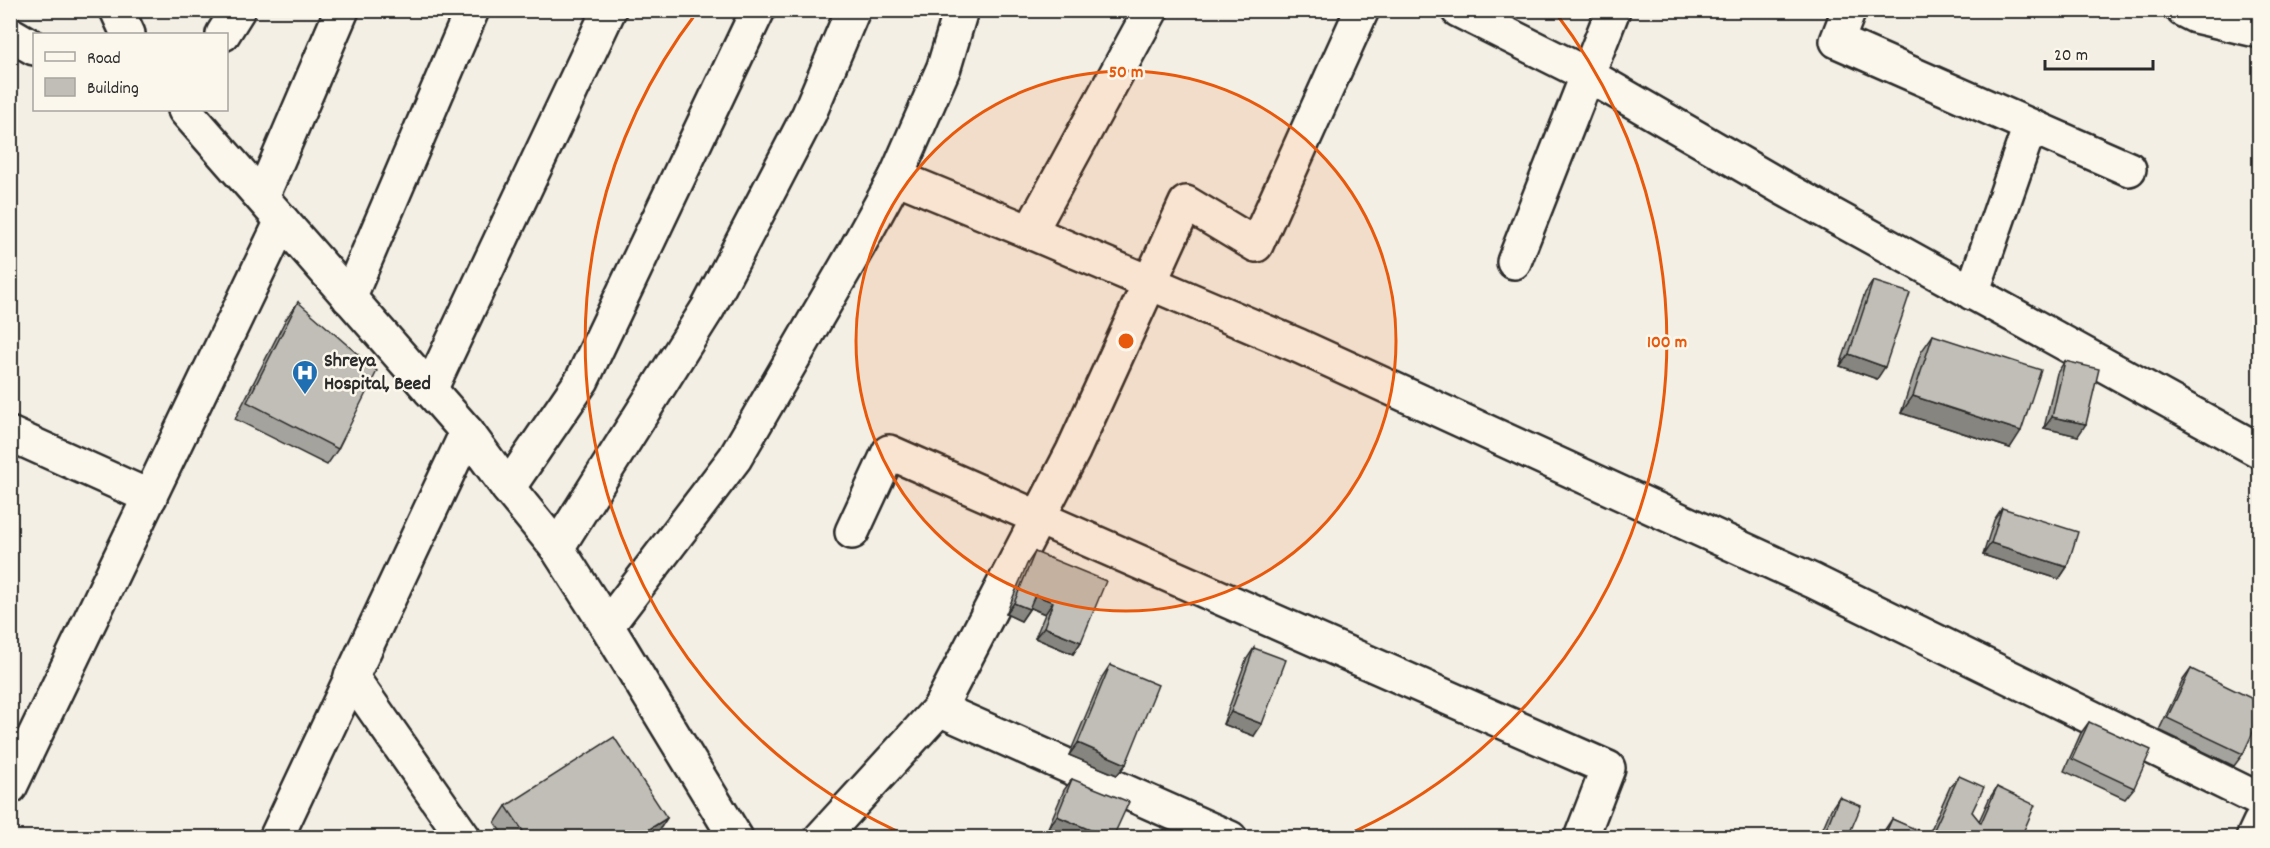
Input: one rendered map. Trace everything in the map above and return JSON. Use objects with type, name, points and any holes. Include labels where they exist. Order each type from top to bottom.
[{"type":"street","points":[[117,10],[128,33]]},
{"type":"street","points":[[224,33],[238,10]]},
{"type":"street","points":[[10,787],[23,727],[150,497],[272,209],[342,10]]},
{"type":"street","points":[[349,298],[472,10]]},
{"type":"street","points":[[430,390],[609,10]]},
{"type":"street","points":[[508,488],[582,380],[758,10]]},
{"type":"street","points":[[557,549],[708,308],[808,114],[854,10]]},
{"type":"street","points":[[607,626],[735,458],[896,177],[944,67],[961,10]]},
{"type":"street","points":[[1030,232],[1151,10]]},
{"type":"street","points":[[821,837],[939,709],[1072,451],[1186,203],[1256,246],[1362,10]]},
{"type":"street","points":[[1458,10],[1588,75],[1783,188],[2259,451]]},
{"type":"street","points":[[1514,262],[1613,10]]},
{"type":"street","points":[[1849,10],[1837,41],[2129,169]]},
{"type":"street","points":[[2182,10],[2246,22]]},
{"type":"street","points":[[10,34],[33,47]]},
{"type":"street","points":[[10,64],[33,57]]},
{"type":"street","points":[[186,111],[467,432],[557,549],[607,626],[736,837]]},
{"type":"street","points":[[1972,292],[2030,126]]},
{"type":"street","points":[[896,177],[1299,346],[1814,581],[2259,800]]},
{"type":"street","points":[[276,837],[467,432]]},
{"type":"street","points":[[10,434],[150,497]]},
{"type":"street","points":[[852,532],[889,452],[1608,768],[1581,837]]},
{"type":"street","points":[[351,676],[464,837]]},
{"type":"street","points":[[939,709],[1230,837]]},
{"type":"street","points":[[2253,837],[2259,823]]},
{"type":"building","points":[[1873,281],[1910,293],[1885,367],[1849,354]]},
{"type":"building","points":[[298,302],[377,371],[338,449],[247,402]]},
{"type":"building","points":[[1933,335],[2041,370],[2021,431],[1913,396]]},
{"type":"building","points":[[2065,361],[2099,369],[2086,424],[2052,417]]},
{"type":"building","points":[[2002,508],[2078,532],[2067,567],[1991,543]]},
{"type":"building","points":[[1035,552],[1106,581],[1081,642],[1044,627],[1053,602],[1035,595],[1029,609],[1014,603]]},
{"type":"building","points":[[1254,648],[1286,660],[1262,724],[1231,712]]},
{"type":"building","points":[[1110,665],[1158,685],[1126,764],[1078,743]]},
{"type":"building","points":[[2191,669],[2259,702],[2259,719],[2243,754],[2167,718]]},
{"type":"building","points":[[2089,722],[2151,750],[2134,788],[2072,759]]},
{"type":"building","points":[[614,737],[667,818],[637,837],[527,837],[506,806]]},
{"type":"building","points":[[1959,776],[1984,787],[1972,812],[1981,823],[1997,787],[2035,805],[2021,837],[1931,836]]},
{"type":"building","points":[[1072,779],[1129,802],[1113,837],[1107,837],[1057,816]]},
{"type":"building","points":[[1839,797],[1861,806],[1848,837],[1823,837]]},
{"type":"building","points":[[1892,819],[1929,835],[1928,837],[1884,837]]},
{"type":"place","name":"Shreya Hospital, Beed","points":[[305,396]]}]
